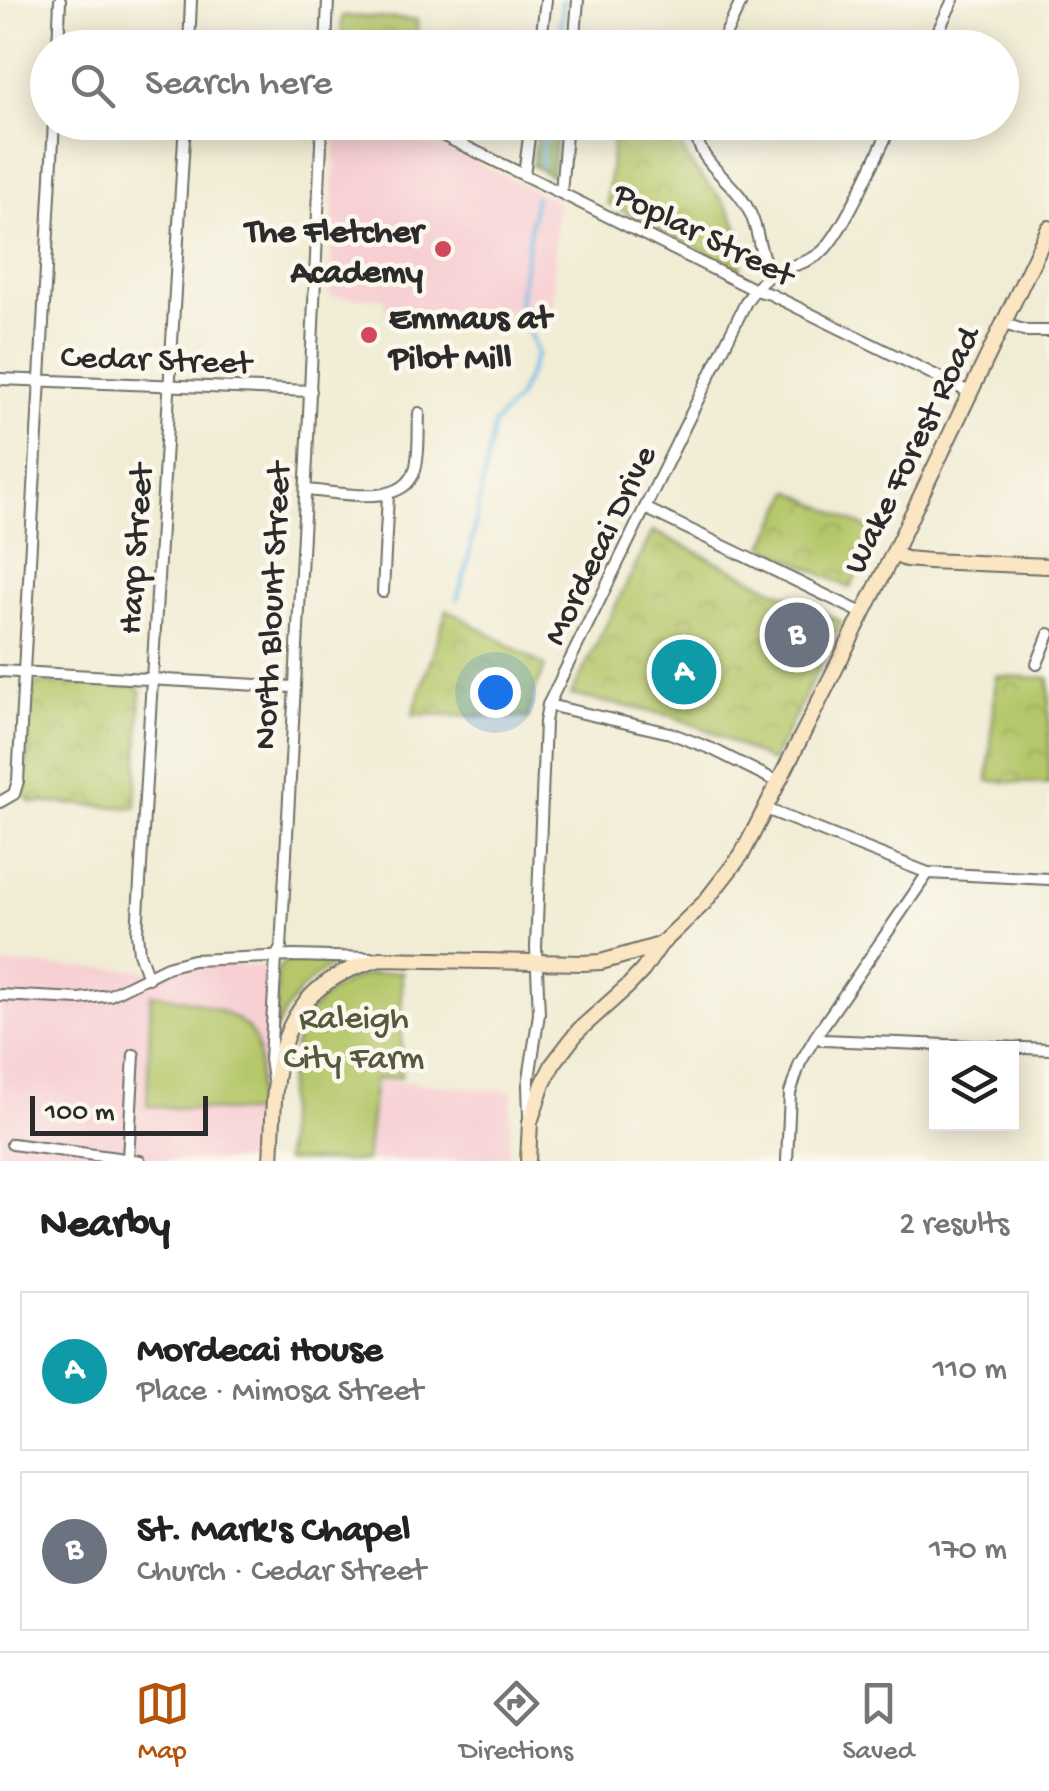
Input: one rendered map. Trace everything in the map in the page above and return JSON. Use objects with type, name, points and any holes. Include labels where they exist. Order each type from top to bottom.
[{"type":"main road","name":"Wake Forest Road","points":[[528,1161],[530,1122],[543,1084],[566,1045],[643,970],[660,945],[693,916],[742,854],[893,554],[1049,228]]},
{"type":"main road","points":[[893,554],[929,561],[1049,566]]},
{"type":"main road","name":"Wake Forest Road","points":[[386,958],[601,962],[660,945]]},
{"type":"main road","name":"North Blount Street","points":[[271,1161],[275,1090],[288,1027],[313,993],[329,981],[386,958]]},
{"type":"street","points":[[59,30],[60,0]]},
{"type":"street","points":[[189,30],[191,0]]},
{"type":"street","points":[[327,30],[328,0]]},
{"type":"street","points":[[542,30],[546,0]]},
{"type":"street","points":[[576,30],[578,0]]},
{"type":"street","points":[[728,30],[742,0]]},
{"type":"street","points":[[939,30],[953,0]]},
{"type":"street","points":[[0,802],[8,800],[17,788],[53,140]]},
{"type":"street","name":"Harp Street","points":[[148,978],[139,954],[137,932],[184,140]]},
{"type":"street","name":"North Blount Street","points":[[275,1090],[270,1059],[276,957],[281,948],[321,140]]},
{"type":"street","name":"Poplar Street","points":[[452,140],[971,393]]},
{"type":"street","points":[[524,174],[529,140]]},
{"type":"street","points":[[561,193],[565,140]]},
{"type":"street","points":[[696,140],[702,155],[744,202],[752,216],[765,264],[773,273]]},
{"type":"street","name":"Mordecai Drive","points":[[530,1122],[528,1085],[539,1014],[538,884],[548,705],[747,300],[773,273],[818,256],[827,248],[884,140]]},
{"type":"street","points":[[1004,324],[1049,331]]},
{"type":"street","name":"Cedar Street","points":[[0,379],[311,391]]},
{"type":"street","points":[[306,490],[388,495],[408,486],[416,468],[419,413]]},
{"type":"street","points":[[384,592],[388,495]]},
{"type":"street","points":[[645,508],[862,614]]},
{"type":"street","points":[[1037,664],[1049,634]]},
{"type":"street","points":[[0,672],[294,686]]},
{"type":"street","points":[[548,705],[670,733],[778,782]]},
{"type":"street","points":[[766,809],[928,874],[1049,879]]},
{"type":"street","points":[[788,1161],[790,1092],[800,1063],[928,874]]},
{"type":"street","points":[[0,995],[79,999],[110,995],[184,961],[386,958]]},
{"type":"street","points":[[816,1036],[823,1040],[1049,1049]]},
{"type":"street","points":[[12,1144],[134,1160],[134,1055]]},
{"type":"shaded area","name":"The Fletcher Academy","points":[[336,140],[428,140],[557,201],[553,316],[385,311],[384,298],[329,297]]},
{"type":"shaded area","points":[[0,964],[171,971],[193,965],[264,969],[270,981],[258,1161],[0,1161]]},
{"type":"shaded area","points":[[377,1080],[512,1091],[508,1161],[367,1161]]},
{"type":"green space","points":[[342,16],[417,20],[417,30],[342,30]]},
{"type":"green space","points":[[536,140],[556,140],[552,176],[532,166]]},
{"type":"green space","points":[[613,140],[680,140],[690,163],[726,205],[735,222],[740,270],[607,203]]},
{"type":"green space","points":[[791,491],[877,533],[850,588],[764,546]]},
{"type":"green space","points":[[653,531],[842,622],[772,762],[672,716],[571,695]]},
{"type":"green space","points":[[447,609],[545,666],[528,718],[413,714]]},
{"type":"green space","points":[[996,676],[1049,678],[1049,784],[988,781]]},
{"type":"green space","points":[[37,683],[133,686],[141,690],[136,808],[32,802],[25,796],[31,695]]},
{"type":"green space","points":[[288,959],[338,962],[300,991],[275,1031],[278,968]]},
{"type":"green space","name":"Raleigh City Farm","points":[[402,971],[401,1077],[375,1079],[366,1161],[285,1161],[288,1078],[302,1027],[316,1006],[336,989],[368,975]]},
{"type":"green space","points":[[151,994],[210,1007],[239,1021],[249,1031],[259,1058],[255,1113],[147,1106]]},
{"type":"waterway","points":[[560,30],[563,0]]},
{"type":"waterway","points":[[541,166],[543,140]]},
{"type":"waterway","points":[[457,599],[467,567],[494,424],[518,398],[537,354],[519,302],[535,197]]},
{"type":"place","name":"The Fletcher Academy","points":[[443,249]]},
{"type":"place","name":"Emmaus at Pilot Mill","points":[[369,335]]},
{"type":"place","name":"St. Mark's Chapel","points":[[797,635]]},
{"type":"place","name":"Mordecai House","points":[[684,672]]}]
